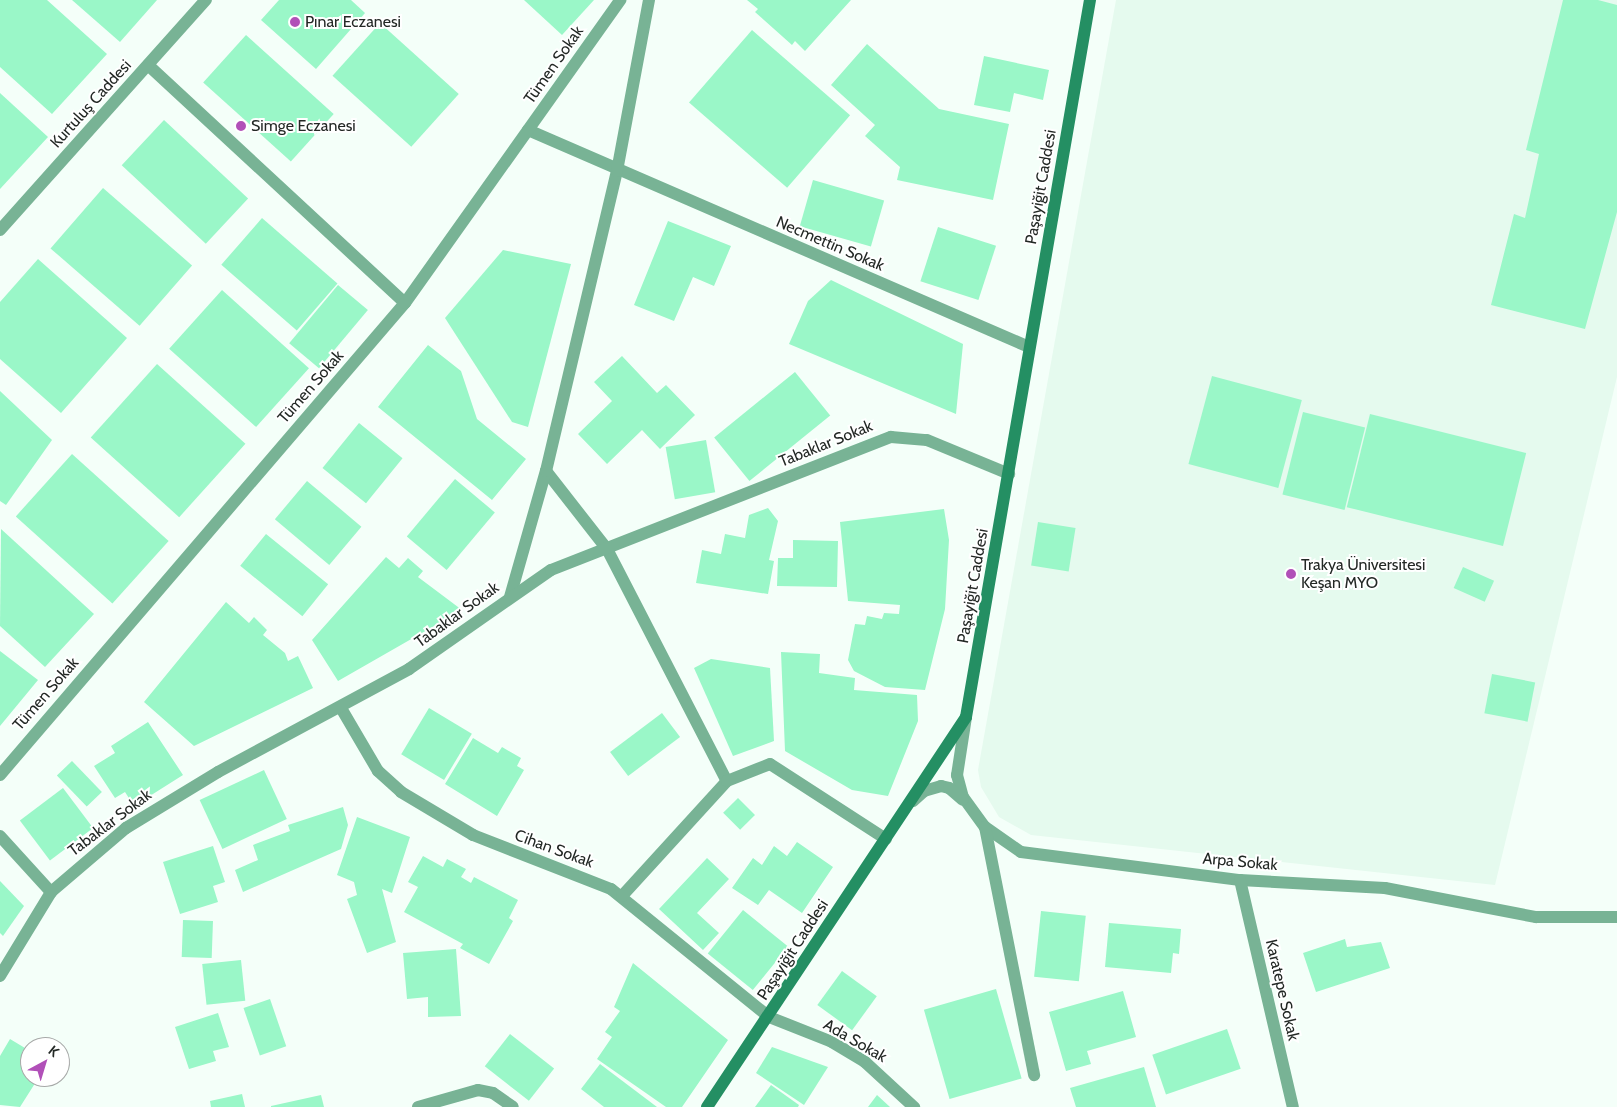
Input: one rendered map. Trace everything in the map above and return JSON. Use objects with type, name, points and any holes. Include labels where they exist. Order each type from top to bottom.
[{"type":"main road","name":"Paşayiğit Caddesi","points":[[707,1107],[769,1017],[966,717],[1090,0]]},
{"type":"street","name":"Kurtuluş Caddesi","points":[[0,230],[206,0]]},
{"type":"street","name":"Tümen Sokak","points":[[0,775],[405,303],[620,0]]},
{"type":"street","points":[[510,597],[546,471],[617,171],[649,0]]},
{"type":"street","points":[[148,65],[405,303]]},
{"type":"street","name":"Necmettin Sokak","points":[[528,130],[617,171],[1030,347]]},
{"type":"street","name":"Tabaklar Sokak","points":[[0,976],[51,892],[94,852],[163,803],[341,708],[449,642],[510,597],[551,570],[892,437],[927,440],[1009,474]]},
{"type":"street","points":[[546,471],[607,549],[727,781]]},
{"type":"street","name":"Cihan Sokak","points":[[341,708],[378,771],[423,807],[473,835],[589,878],[622,896],[769,1017]]},
{"type":"street","name":"Arpa Sokak","points":[[966,717],[957,775],[968,806],[984,827],[1008,846],[1034,856],[1240,880],[1385,888],[1536,917],[1617,917]]},
{"type":"street","points":[[622,896],[727,781],[770,764],[886,839]]},
{"type":"street","points":[[906,809],[924,791],[941,786],[957,793],[968,806]]},
{"type":"street","points":[[984,827],[1034,1075]]},
{"type":"street","points":[[0,836],[51,892]]},
{"type":"street","name":"Karatepe Sokak","points":[[1240,880],[1294,1107]]},
{"type":"street","name":"Ada Sokak","points":[[769,1017],[832,1042],[865,1062],[914,1107]]},
{"type":"street","points":[[418,1107],[478,1090],[493,1093],[513,1107]]},
{"type":"shaded area","name":"Trakya Üniversitesi Keşan MYO","points":[[1116,0],[1617,0],[1617,377],[1495,885],[1031,835],[999,817],[981,787],[978,770]]},
{"type":"building","points":[[0,0],[47,0],[107,54],[52,114],[0,67]]},
{"type":"building","points":[[72,0],[157,0],[120,42]]},
{"type":"building","points":[[279,0],[351,0],[365,13],[316,69],[261,20]]},
{"type":"building","points":[[524,0],[594,0],[562,35]]},
{"type":"building","points":[[747,0],[851,0],[805,51],[795,41],[792,45],[755,12],[758,9]]},
{"type":"building","points":[[1563,0],[1598,0],[1617,5],[1617,212],[1585,329],[1491,305],[1514,214],[1525,218],[1539,154],[1526,150]]},
{"type":"building","points":[[380,23],[459,94],[411,147],[332,76]]},
{"type":"building","points":[[752,30],[850,115],[787,188],[689,102]]},
{"type":"building","points":[[246,35],[334,114],[291,162],[203,83]]},
{"type":"building","points":[[867,44],[939,109],[1009,124],[993,200],[897,180],[900,167],[865,136],[875,125],[831,85]]},
{"type":"building","points":[[984,56],[1049,70],[1043,100],[1014,93],[1010,112],[974,105]]},
{"type":"building","points":[[0,93],[48,137],[0,189]]},
{"type":"building","points":[[164,120],[248,198],[206,244],[122,165]]},
{"type":"building","points":[[813,180],[884,200],[871,247],[800,226]]},
{"type":"building","points":[[103,188],[192,265],[140,326],[51,248]]},
{"type":"building","points":[[262,218],[337,284],[297,330],[221,265]]},
{"type":"building","points":[[668,221],[731,246],[714,286],[693,277],[674,321],[634,305]]},
{"type":"building","points":[[938,227],[996,246],[978,300],[920,281]]},
{"type":"building","points":[[503,250],[571,264],[528,427],[512,422],[445,318]]},
{"type":"building","points":[[38,259],[127,338],[61,413],[0,359],[0,302]]},
{"type":"building","points":[[831,280],[963,344],[956,414],[789,344],[808,301]]},
{"type":"building","points":[[338,285],[368,310],[319,368],[289,343]]},
{"type":"building","points":[[222,290],[309,368],[256,427],[169,349]]},
{"type":"building","points":[[428,345],[461,371],[477,419],[526,459],[492,500],[378,407]]},
{"type":"building","points":[[622,356],[657,393],[666,385],[695,415],[660,449],[642,430],[607,464],[578,434],[612,401],[594,382]]},
{"type":"building","points":[[157,364],[245,444],[179,517],[91,438]]},
{"type":"building","points":[[795,372],[830,416],[749,481],[714,437]]},
{"type":"building","points":[[1212,376],[1302,400],[1278,488],[1188,464]]},
{"type":"building","points":[[0,391],[52,440],[6,505],[0,501]]},
{"type":"building","points":[[1303,412],[1365,427],[1345,510],[1282,494]]},
{"type":"building","points":[[1370,414],[1526,453],[1503,546],[1347,507]]},
{"type":"building","points":[[359,423],[403,458],[366,503],[322,468]]},
{"type":"building","points":[[706,440],[715,492],[675,499],[666,447]]},
{"type":"building","points":[[72,454],[169,541],[112,603],[16,516]]},
{"type":"building","points":[[455,479],[495,512],[447,570],[407,536]]},
{"type":"building","points":[[307,481],[361,527],[329,565],[275,519]]},
{"type":"building","points":[[768,508],[778,521],[769,560],[774,561],[768,594],[696,583],[702,550],[721,554],[725,534],[745,538],[749,515]]},
{"type":"building","points":[[944,509],[949,540],[945,609],[925,690],[885,687],[854,671],[848,660],[855,624],[865,625],[867,616],[882,619],[884,613],[899,614],[900,605],[848,601],[840,522]]},
{"type":"building","points":[[1038,522],[1076,528],[1069,571],[1031,565]]},
{"type":"building","points":[[1,529],[94,614],[45,667],[0,626]]},
{"type":"building","points":[[266,534],[328,584],[302,616],[240,566]]},
{"type":"building","points":[[793,540],[838,541],[837,587],[777,586],[778,558],[793,558]]},
{"type":"building","points":[[386,557],[399,568],[408,558],[423,571],[418,577],[462,610],[338,681],[312,640]]},
{"type":"building","points":[[1463,567],[1494,581],[1485,602],[1454,588]]},
{"type":"building","points":[[226,602],[249,623],[254,617],[267,630],[263,635],[285,653],[288,661],[298,656],[313,688],[194,746],[144,702]]},
{"type":"building","points":[[0,651],[38,680],[0,726]]},
{"type":"building","points":[[781,652],[820,654],[819,673],[855,678],[854,690],[917,695],[918,721],[888,796],[852,790],[785,751]]},
{"type":"building","points":[[711,659],[770,668],[774,741],[733,756],[694,668]]},
{"type":"building","points":[[1492,674],[1535,682],[1528,722],[1484,713]]},
{"type":"building","points":[[429,708],[472,734],[444,780],[401,754]]},
{"type":"building","points":[[662,713],[680,737],[628,776],[610,752]]},
{"type":"building","points":[[148,722],[183,775],[134,806],[125,792],[115,798],[94,766],[115,753],[111,746]]},
{"type":"building","points":[[473,738],[498,753],[502,747],[521,758],[517,766],[524,770],[497,816],[445,784]]},
{"type":"building","points":[[72,761],[102,792],[87,807],[57,776]]},
{"type":"building","points":[[264,770],[287,819],[222,849],[200,800]]},
{"type":"building","points":[[63,788],[93,828],[50,860],[20,820]]},
{"type":"building","points":[[738,798],[755,815],[740,830],[723,813]]},
{"type":"building","points":[[343,807],[348,825],[341,849],[243,892],[235,870],[258,860],[253,845],[290,831],[288,825]]},
{"type":"building","points":[[357,817],[410,837],[392,893],[382,889],[396,942],[367,953],[347,899],[357,895],[354,882],[337,875]]},
{"type":"building","points":[[797,842],[833,867],[802,913],[769,890],[758,905],[732,888],[753,858],[762,865],[774,846],[787,856]]},
{"type":"building","points":[[213,846],[225,882],[213,886],[218,902],[180,914],[163,862]]},
{"type":"building","points":[[423,856],[443,867],[447,859],[466,869],[461,877],[471,883],[474,877],[518,900],[509,918],[513,921],[489,964],[460,948],[463,944],[404,912],[418,887],[408,882]]},
{"type":"building","points":[[707,858],[729,879],[697,913],[719,933],[703,950],[659,909]]},
{"type":"building","points":[[0,881],[24,906],[3,936],[0,933]]},
{"type":"building","points":[[743,910],[788,947],[753,990],[708,954]]},
{"type":"building","points":[[1041,911],[1086,916],[1079,981],[1034,977]]},
{"type":"building","points":[[183,920],[213,921],[212,958],[182,957]]},
{"type":"building","points":[[1109,923],[1181,929],[1179,954],[1173,953],[1171,973],[1105,967]]},
{"type":"building","points":[[1345,939],[1347,947],[1381,942],[1390,968],[1316,992],[1303,953]]},
{"type":"building","points":[[456,949],[461,1016],[428,1017],[428,997],[407,999],[403,953]]},
{"type":"building","points":[[241,960],[245,1001],[206,1005],[202,964]]},
{"type":"building","points":[[633,963],[728,1040],[682,1107],[666,1107],[597,1059],[612,1037],[605,1032],[620,1011],[614,1007]]},
{"type":"building","points":[[842,971],[877,996],[852,1030],[817,1005]]},
{"type":"building","points":[[996,989],[1022,1078],[950,1099],[924,1010]]},
{"type":"building","points":[[1123,991],[1136,1037],[1087,1051],[1091,1064],[1066,1071],[1049,1012]]},
{"type":"building","points":[[270,999],[286,1046],[260,1055],[244,1008]]},
{"type":"building","points":[[218,1013],[229,1047],[213,1051],[216,1061],[189,1069],[175,1027]]},
{"type":"building","points":[[1227,1029],[1241,1069],[1166,1094],[1152,1055]]},
{"type":"building","points":[[510,1034],[554,1068],[529,1101],[485,1066]]},
{"type":"building","points":[[10,1039],[20,1045],[20,1087],[33,1087],[20,1107],[0,1105],[0,1056]]},
{"type":"building","points":[[772,1047],[828,1067],[804,1105],[756,1073]]},
{"type":"building","points":[[600,1064],[657,1107],[604,1107],[581,1089]]},
{"type":"building","points":[[1144,1067],[1156,1107],[1076,1107],[1070,1088]]},
{"type":"building","points":[[771,1085],[799,1105],[798,1107],[755,1107]]},
{"type":"building","points":[[242,1094],[245,1107],[211,1107],[210,1101]]},
{"type":"building","points":[[321,1095],[324,1107],[271,1107],[271,1106]]},
{"type":"building","points":[[877,1095],[890,1107],[868,1107]]},
{"type":"place","name":"Pınar Eczanesi","points":[[295,22]]},
{"type":"place","name":"Simge Eczanesi","points":[[241,126]]},
{"type":"place","name":"Trakya Üniversitesi Keşan MYO","points":[[1291,574]]}]
